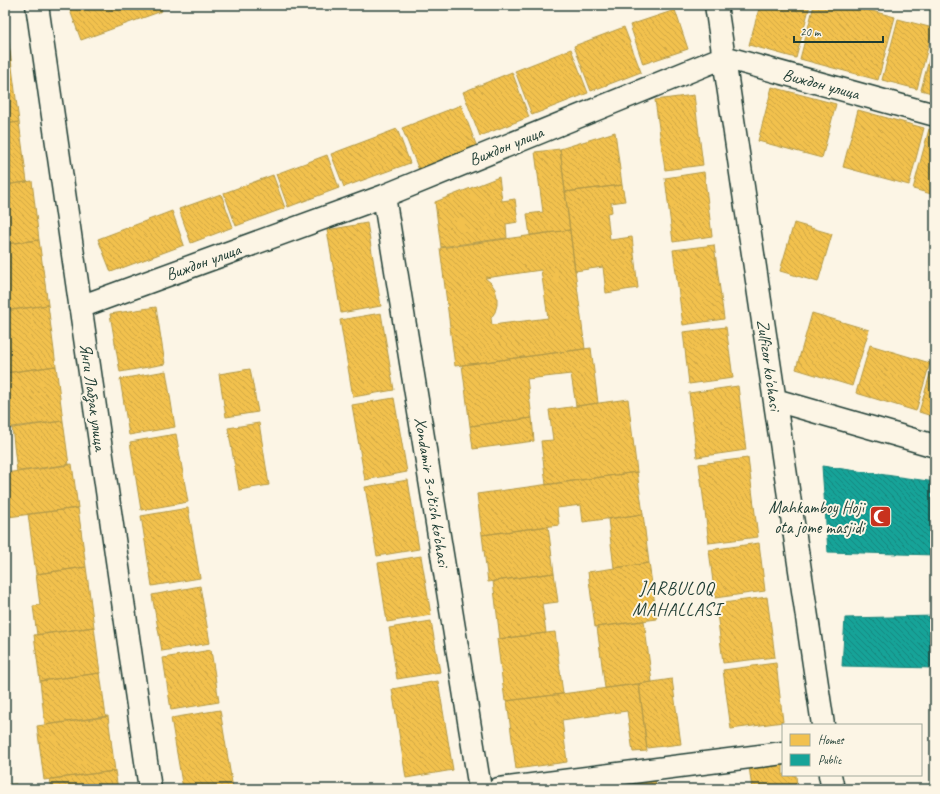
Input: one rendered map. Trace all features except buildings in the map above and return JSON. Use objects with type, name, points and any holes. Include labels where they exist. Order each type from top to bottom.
[{"type":"street","name":"Янги Лабзак улица","points":[[37,5],[150,789]]},
{"type":"street","name":"Zulfizor ko'chasi","points":[[716,5],[823,724]]},
{"type":"street","name":"Виждон улица","points":[[80,307],[384,196],[724,57],[935,115]]},
{"type":"street","name":"Xondamir 3-o'tish ko'chasi","points":[[384,196],[480,789]]},
{"type":"street","points":[[775,400],[935,446]]},
{"type":"street","points":[[499,789],[782,753]]},
{"type":"street","points":[[830,776],[833,789]]},
{"type":"place","name":"Mahkamboy Hoji ota jome masjidi","points":[[880,517]]},
{"type":"district","name":"JARBULOQ MAHALLASI","points":[[677,598]]}]
